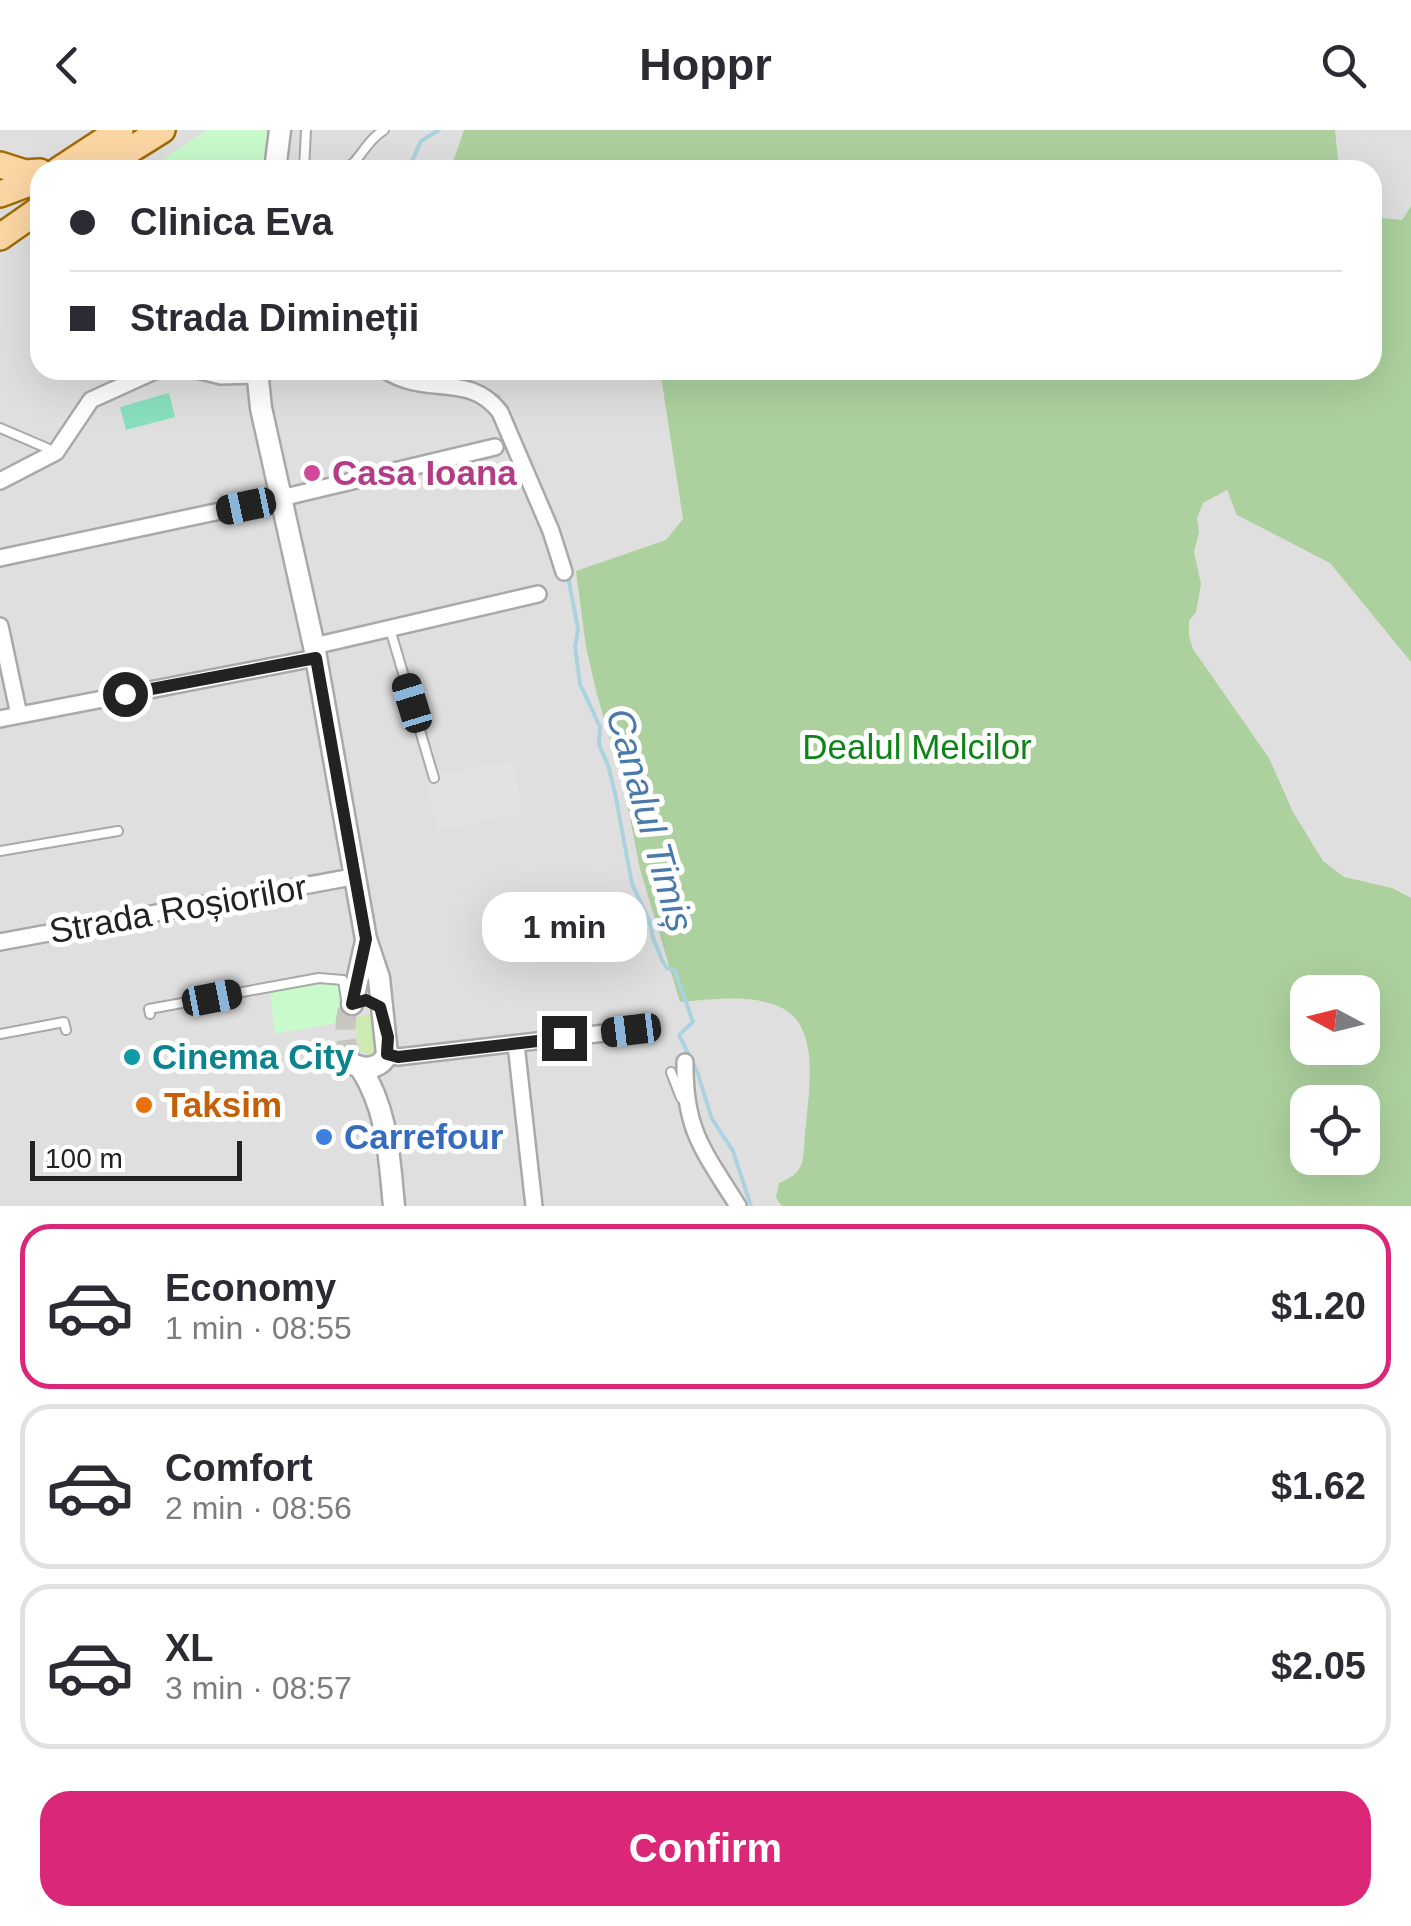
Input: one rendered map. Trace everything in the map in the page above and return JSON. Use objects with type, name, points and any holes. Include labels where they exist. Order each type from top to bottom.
[{"type":"main road","points":[[74,160],[120,130]]},
{"type":"main road","points":[[114,160],[162,130]]},
{"type":"main road","points":[[0,165],[30,174]]},
{"type":"main road","points":[[0,194],[30,180]]},
{"type":"main road","points":[[0,237],[30,216]]},
{"type":"street","points":[[277,160],[280,130]]},
{"type":"street","points":[[0,481],[56,452],[91,400],[136,380]]},
{"type":"street","points":[[259,380],[314,652],[366,939],[376,962],[384,1016],[384,1116],[394,1206]]},
{"type":"street","points":[[402,380],[419,385],[453,380]]},
{"type":"street","points":[[469,380],[500,412],[551,531],[564,572]]},
{"type":"street","points":[[0,558],[495,448]]},
{"type":"street","points":[[0,719],[314,652],[390,629],[538,594]]},
{"type":"street","points":[[0,626],[19,715]]},
{"type":"street","name":"Strada Roșiorilor","points":[[0,942],[357,876]]},
{"type":"street","points":[[350,1007],[366,939]]},
{"type":"street","points":[[350,1007],[366,1000],[380,1007],[384,1016]]},
{"type":"street","points":[[384,1116],[378,1098],[357,1066],[371,1067],[386,1057],[631,1030]]},
{"type":"street","points":[[516,1044],[534,1206]]},
{"type":"street","points":[[686,1062],[688,1116],[695,1136],[738,1206]]},
{"type":"lane","points":[[304,160],[306,130]]},
{"type":"lane","points":[[357,160],[368,140],[384,130]]},
{"type":"lane","points":[[0,428],[56,452]]},
{"type":"lane","points":[[390,629],[434,778]]},
{"type":"lane","points":[[0,852],[118,831]]},
{"type":"lane","points":[[150,1014],[149,1009],[320,978],[342,980],[350,1007]]},
{"type":"lane","points":[[0,1034],[64,1022],[66,1030]]},
{"type":"lane","points":[[671,1072],[688,1116]]},
{"type":"shaded area","points":[[0,130],[1411,130],[1411,1206],[0,1206]]},
{"type":"shaded area","points":[[513,761],[523,813],[437,831],[426,778]]},
{"type":"green space","points":[[207,130],[269,130],[265,160],[164,158]]},
{"type":"green space","points":[[464,130],[1335,130],[1338,160],[454,160]]},
{"type":"green space","name":"Dealul Melcilor","points":[[1411,206],[1411,662],[1330,563],[1237,515],[1227,490],[1203,503],[1197,518],[1199,532],[1194,552],[1201,584],[1196,612],[1189,621],[1189,636],[1193,649],[1269,758],[1293,812],[1323,861],[1344,877],[1392,888],[1411,898],[1411,1206],[782,1206],[776,1198],[779,1183],[793,1176],[804,1154],[810,1077],[802,1029],[782,1008],[758,1000],[680,1002],[640,869],[622,778],[586,647],[576,571],[666,540],[683,519],[662,380],[1382,380],[1382,218],[1402,220]]},
{"type":"green space","points":[[169,393],[175,417],[126,430],[120,407]]},
{"type":"green space","points":[[349,977],[354,1020],[275,1034],[270,992]]},
{"type":"green space","points":[[358,1017],[374,1017],[378,1049],[369,1055],[360,1051],[355,1025]]},
{"type":"waterway","name":"Canalul Timiș","points":[[412,160],[421,141],[439,130]]},
{"type":"waterway","name":"Canalul Timiș","points":[[488,392],[498,396],[501,406]]},
{"type":"waterway","name":"Canalul Timiș","points":[[568,577],[578,629],[575,647],[580,684],[600,727],[599,745],[615,793],[632,884],[663,962],[675,971],[693,1022],[679,1035],[698,1074],[712,1119],[733,1151],[751,1206]]},
{"type":"tunnel","points":[[348,1010],[346,1038],[355,1065]]},
{"type":"place","name":"Casa Ioana","points":[[312,473]]},
{"type":"place","name":"Cinema City","points":[[132,1057]]},
{"type":"place","name":"Taksim","points":[[144,1105]]},
{"type":"place","name":"Carrefour","points":[[324,1137]]},
{"type":"route","points":[[125,694],[316,658],[366,939],[352,1004],[366,1000],[380,1007],[388,1037],[387,1054],[398,1057],[564,1038]]}]
